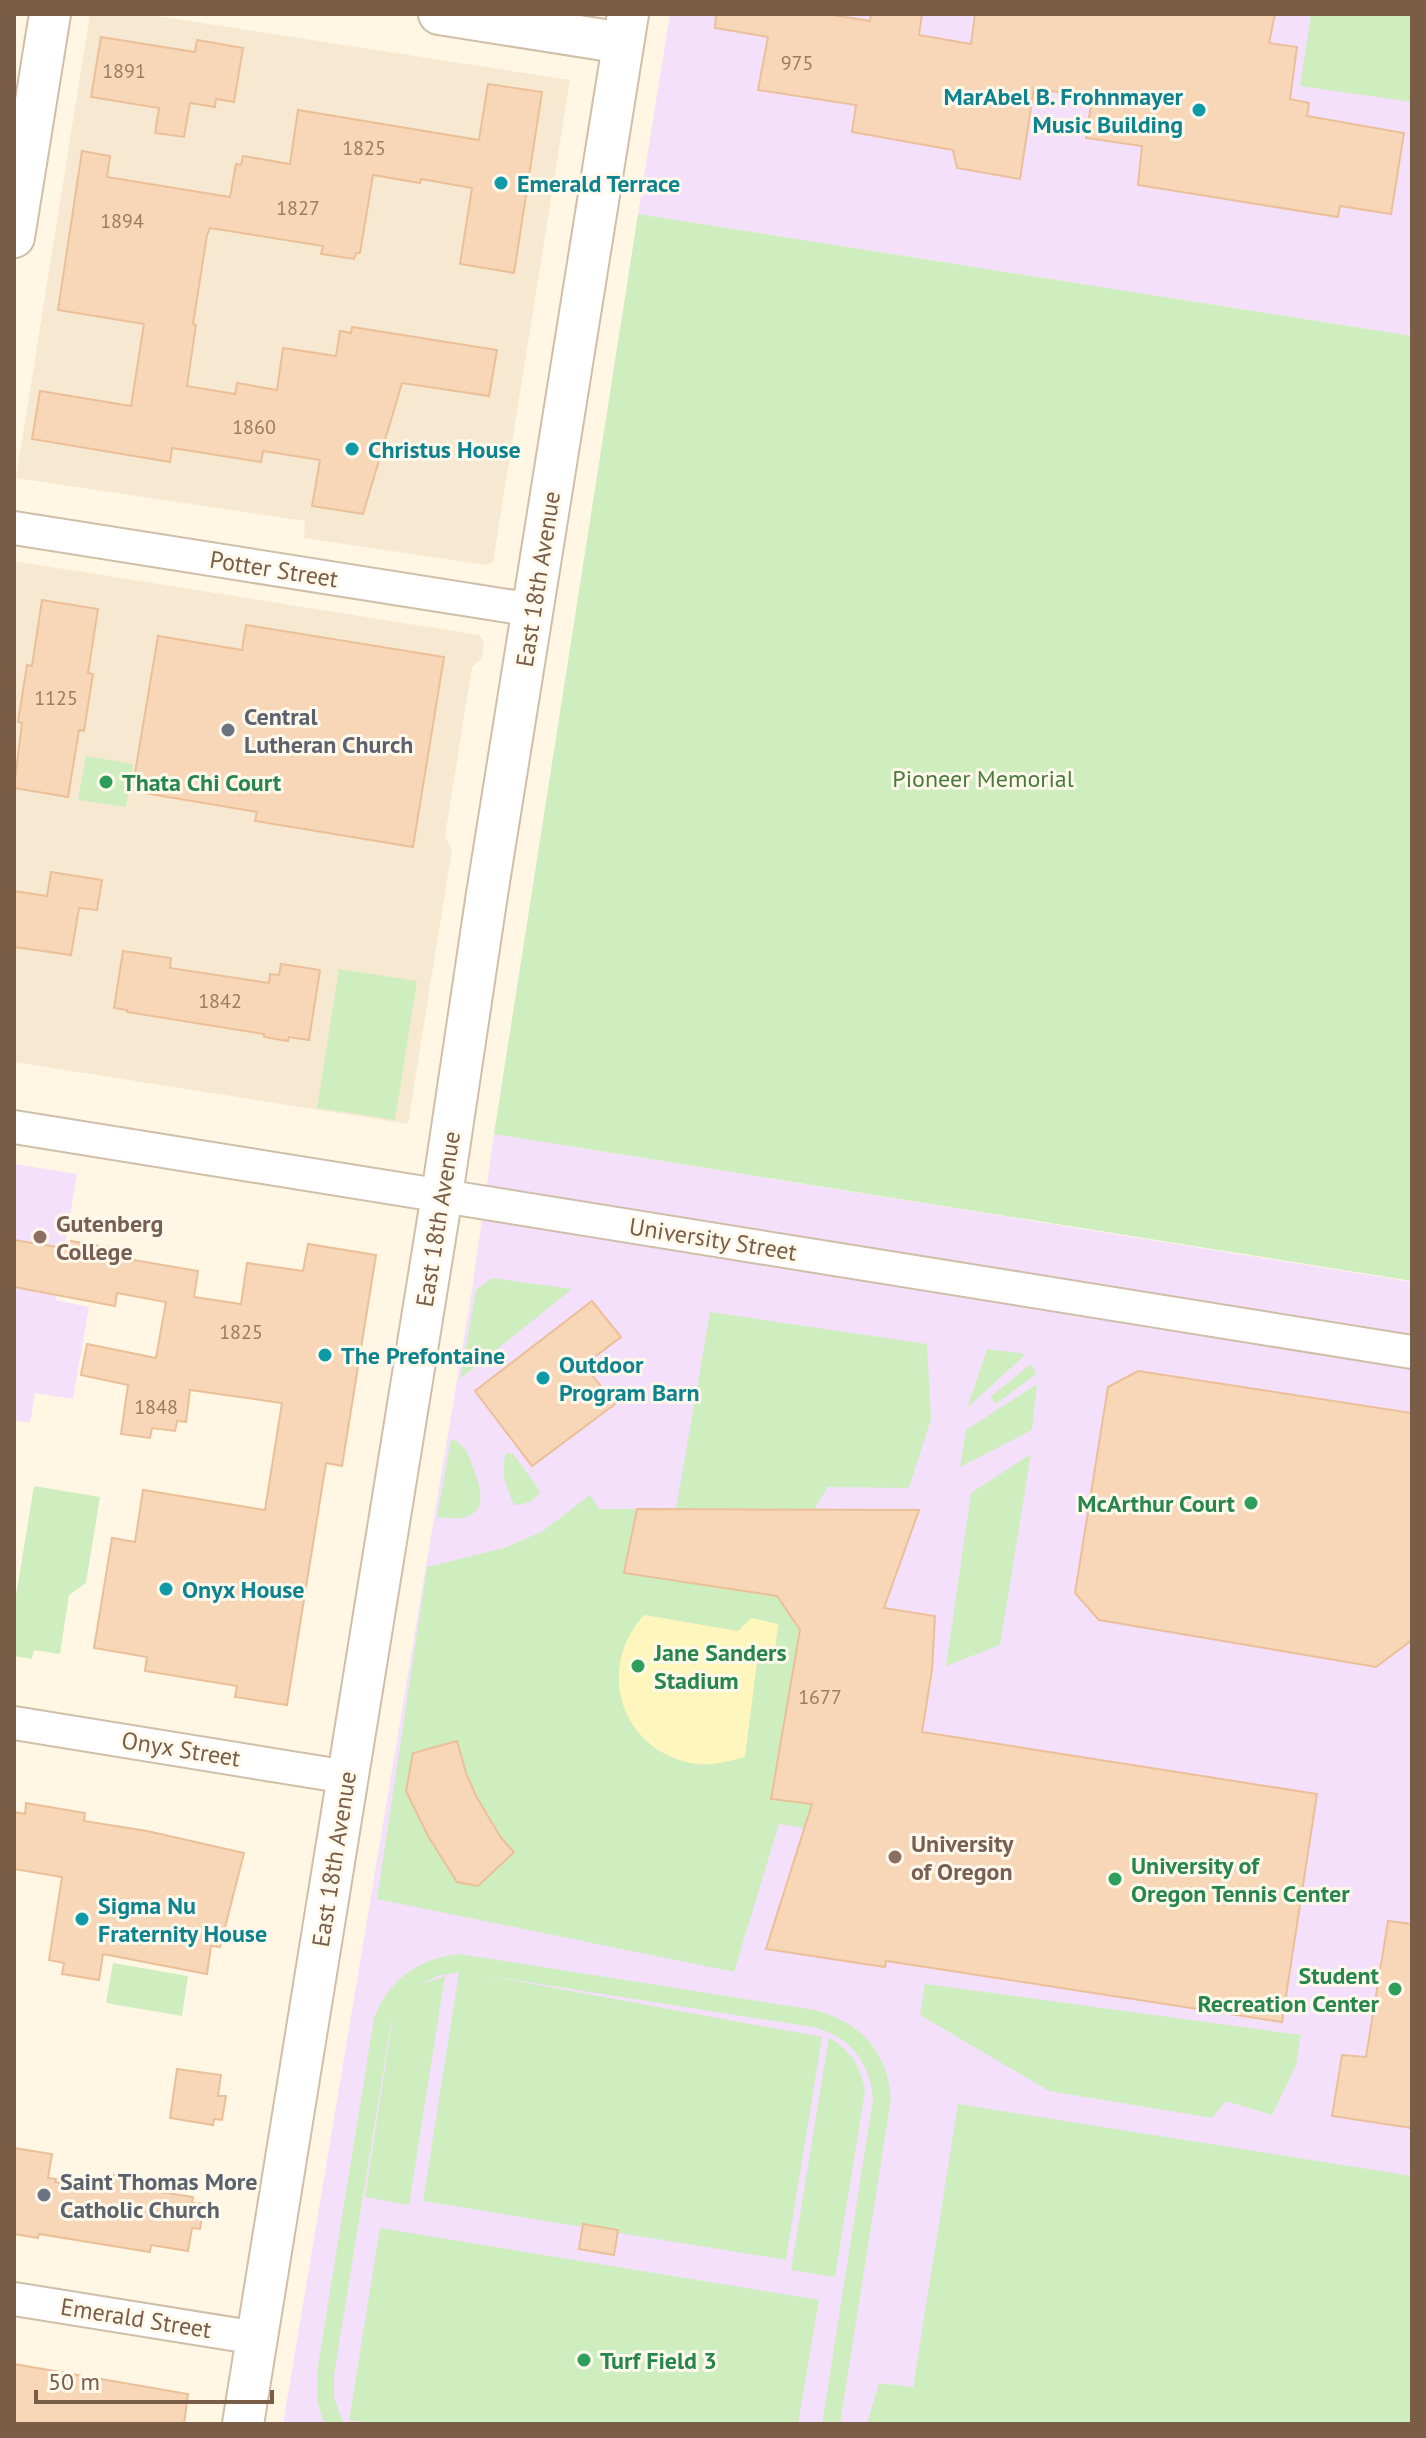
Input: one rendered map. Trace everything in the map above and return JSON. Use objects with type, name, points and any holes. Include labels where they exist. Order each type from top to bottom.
[{"type":"street","points":[[14,237],[50,14]]},
{"type":"street","points":[[439,14],[626,28]]},
{"type":"street","name":"East 18th Avenue","points":[[243,2424],[442,1195],[487,894],[626,28]]},
{"type":"street","name":"Potter Street","points":[[14,528],[533,610]]},
{"type":"street","name":"University Street","points":[[14,1127],[1412,1352]]},
{"type":"street","name":"Onyx Street","points":[[14,1723],[347,1777]]},
{"type":"street","name":"Emerald Street","points":[[14,2299],[257,2338]]},
{"type":"shaded area","points":[[90,14],[144,14],[570,80],[493,562],[486,565],[304,538],[305,521],[16,478]]},
{"type":"shaded area","points":[[670,14],[1412,14],[1412,336],[638,214]]},
{"type":"shaded area","points":[[14,561],[479,635],[484,642],[482,658],[472,667],[445,836],[452,849],[408,1124],[14,1062]]},
{"type":"shaded area","name":"University of Oregon","points":[[494,1134],[1412,1282],[1412,2424],[283,2424],[472,1290]]},
{"type":"shaded area","name":"Gutenberg College","points":[[14,1164],[77,1174],[56,1300],[89,1307],[73,1399],[35,1393],[30,1423],[14,1420]]},
{"type":"green space","points":[[1311,14],[1412,14],[1412,102],[1300,86]]},
{"type":"green space","name":"Pioneer Memorial","points":[[638,214],[1412,336],[1412,1281],[494,1134]]},
{"type":"green space","name":"Thata Chi Court","points":[[86,756],[133,764],[126,807],[78,800]]},
{"type":"green space","points":[[339,969],[417,981],[395,1120],[317,1108]]},
{"type":"green space","points":[[492,1278],[572,1289],[460,1379],[476,1290]]},
{"type":"green space","name":"Jane Sanders Stadium","points":[[710,1312],[927,1344],[931,1419],[909,1488],[828,1487],[814,1509],[919,1510],[828,1765],[818,1830],[779,1824],[734,1972],[377,1899],[427,1567],[507,1547],[543,1531],[590,1495],[599,1509],[676,1509]]},
{"type":"green space","points":[[987,1349],[1026,1354],[967,1408]]},
{"type":"green space","points":[[1031,1364],[1036,1374],[996,1404],[990,1397]]},
{"type":"green space","points":[[1037,1384],[1032,1430],[960,1467],[966,1430]]},
{"type":"green space","points":[[451,1439],[467,1453],[481,1497],[476,1512],[461,1518],[437,1517]]},
{"type":"green space","points":[[506,1453],[513,1454],[540,1491],[530,1502],[514,1505],[505,1479]]},
{"type":"green space","points":[[1031,1454],[1000,1645],[946,1666],[971,1493]]},
{"type":"green space","points":[[34,1486],[100,1497],[86,1583],[69,1595],[60,1654],[34,1650],[32,1659],[14,1656],[14,1608]]},
{"type":"green space","points":[[460,1954],[815,2010],[845,2022],[869,2041],[884,2067],[891,2099],[840,2424],[822,2424],[873,2099],[867,2073],[855,2052],[837,2036],[812,2027],[483,1975],[822,2037],[786,2260],[423,2201],[459,1972],[437,1976],[420,1985],[445,1976],[409,2205],[365,2197],[393,2017],[391,2023],[334,2375],[334,2398],[344,2424],[324,2424],[317,2401],[317,2372],[374,2018],[388,1992],[407,1973],[431,1960]]},
{"type":"green space","points":[[113,1963],[188,1976],[182,2016],[106,2003]]},
{"type":"green space","points":[[925,1984],[1301,2035],[1296,2065],[1272,2115],[1226,2101],[1212,2118],[1049,2091],[920,2015]]},
{"type":"green space","points":[[829,2037],[853,2060],[865,2091],[835,2277],[791,2270]]},
{"type":"green space","points":[[958,2104],[1412,2176],[1412,2424],[867,2424],[879,2383],[913,2387]]},
{"type":"green space","name":"Turf Field 3","points":[[380,2228],[819,2300],[798,2424],[375,2424],[349,2420]]},
{"type":"sand","points":[[644,1615],[738,1631],[751,1618],[778,1624],[775,1649],[757,1662],[745,1757],[715,1764],[697,1764],[671,1757],[650,1744],[634,1727],[624,1706],[619,1683],[621,1660],[629,1637]]},
{"type":"building","name":"MarAbel B. Frohnmayer Music Building","points":[[716,14],[826,14],[870,21],[871,14],[922,14],[919,35],[971,44],[975,14],[1275,14],[1269,43],[1297,47],[1290,99],[1309,103],[1307,116],[1404,133],[1391,214],[1340,206],[1338,217],[1138,185],[1142,146],[1086,138],[1092,98],[1034,88],[1020,179],[957,168],[953,150],[852,132],[856,105],[758,90],[768,37],[715,28]]},
{"type":"building","points":[[101,37],[195,52],[197,40],[243,48],[234,102],[216,99],[215,107],[190,103],[184,137],[155,133],[159,108],[91,97]]},
{"type":"building","points":[[488,84],[542,92],[514,273],[460,264],[472,188],[421,179],[420,183],[373,175],[360,253],[356,253],[354,259],[321,254],[323,246],[210,228],[207,235],[187,386],[235,394],[237,383],[277,390],[283,348],[336,356],[340,331],[351,333],[352,327],[497,350],[489,396],[402,383],[363,514],[312,506],[320,460],[263,451],[261,462],[172,448],[170,462],[32,439],[40,391],[131,406],[144,324],[58,310],[82,151],[110,156],[107,177],[230,197],[236,164],[241,165],[243,156],[290,164],[298,110],[479,140]]},
{"type":"building","points":[[42,600],[98,609],[88,673],[93,674],[84,731],[79,730],[68,797],[14,788],[22,723],[18,722],[27,665],[32,666]]},
{"type":"building","name":"Central Lutheran Church","points":[[246,625],[444,657],[413,847],[255,821],[257,812],[132,791],[158,636],[242,650]]},
{"type":"building","points":[[51,872],[102,880],[97,910],[79,908],[71,955],[14,947],[14,891],[47,896]]},
{"type":"building","points":[[123,951],[171,958],[170,968],[269,983],[270,974],[279,975],[281,964],[320,970],[309,1040],[289,1037],[288,1041],[264,1037],[264,1034],[114,1008]]},
{"type":"building","points":[[14,1240],[70,1249],[71,1241],[123,1250],[122,1258],[198,1271],[194,1297],[241,1304],[247,1263],[303,1271],[308,1244],[376,1255],[342,1466],[326,1463],[287,1705],[235,1697],[237,1686],[145,1671],[147,1657],[94,1648],[112,1538],[135,1542],[143,1490],[265,1510],[282,1403],[190,1390],[186,1422],[177,1421],[175,1431],[152,1428],[150,1438],[121,1434],[128,1385],[81,1375],[87,1344],[156,1358],[166,1302],[117,1293],[115,1306],[14,1287]]},
{"type":"building","name":"Outdoor Program Barn","points":[[592,1301],[621,1337],[584,1365],[615,1404],[532,1466],[475,1391]]},
{"type":"building","name":"McArthur Court","points":[[1138,1371],[1412,1413],[1412,1640],[1376,1667],[1099,1620],[1075,1593],[1108,1387]]},
{"type":"building","points":[[637,1509],[919,1510],[884,1608],[935,1616],[932,1670],[922,1732],[1317,1794],[1282,2022],[886,1961],[885,1967],[766,1949],[812,1804],[771,1799],[800,1630],[777,1596],[624,1573]]},
{"type":"building","points":[[457,1741],[476,1796],[501,1838],[514,1852],[478,1886],[457,1882],[428,1836],[406,1791],[413,1753]]},
{"type":"building","points":[[26,1803],[85,1813],[84,1821],[147,1831],[244,1853],[220,1947],[211,1946],[207,1974],[103,1954],[99,1980],[62,1974],[64,1963],[49,1960],[62,1877],[14,1869],[14,1812],[25,1814]]},
{"type":"building","name":"Student Recreation Center","points":[[1388,1921],[1412,1924],[1412,2128],[1332,2116],[1342,2055],[1366,2057]]},
{"type":"building","points":[[177,2069],[221,2075],[218,2096],[226,2096],[222,2120],[214,2119],[213,2125],[170,2118]]},
{"type":"building","points":[[14,2148],[52,2154],[48,2178],[56,2179],[55,2182],[112,2191],[114,2175],[163,2182],[161,2192],[193,2197],[192,2203],[204,2204],[200,2229],[192,2228],[188,2251],[151,2245],[150,2252],[39,2234],[38,2238],[14,2234]]},
{"type":"building","points":[[583,2224],[618,2230],[614,2255],[579,2249]]},
{"type":"building","points":[[14,2364],[188,2394],[184,2424],[14,2424]]},
{"type":"place","name":"MarAbel B. Frohnmayer Music Building","points":[[1199,110]]},
{"type":"place","name":"Emerald Terrace","points":[[501,183]]},
{"type":"place","name":"Christus House","points":[[352,449]]},
{"type":"place","name":"Central Lutheran Church","points":[[228,730]]},
{"type":"place","name":"Thata Chi Court","points":[[106,782]]},
{"type":"place","name":"Gutenberg College","points":[[40,1237]]},
{"type":"place","name":"The Prefontaine","points":[[325,1355]]},
{"type":"place","name":"Outdoor Program Barn","points":[[543,1378]]},
{"type":"place","name":"McArthur Court","points":[[1251,1503]]},
{"type":"place","name":"Onyx House","points":[[166,1589]]},
{"type":"place","name":"Jane Sanders Stadium","points":[[638,1666]]},
{"type":"place","name":"University of Oregon","points":[[895,1857]]},
{"type":"place","name":"University of Oregon Tennis Center","points":[[1115,1879]]},
{"type":"place","name":"Sigma Nu Fraternity House","points":[[82,1919]]},
{"type":"place","name":"Student Recreation Center","points":[[1395,1989]]},
{"type":"place","name":"Saint Thomas More Catholic Church","points":[[44,2195]]},
{"type":"place","name":"Turf Field 3","points":[[584,2360]]}]
